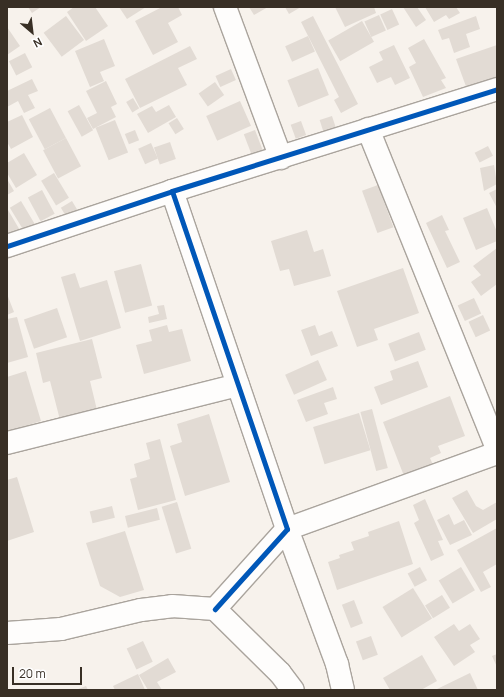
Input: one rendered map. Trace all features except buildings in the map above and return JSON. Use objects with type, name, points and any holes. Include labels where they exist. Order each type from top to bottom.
[{"type":"street","points":[[225,7],[281,158]]},
{"type":"street","points":[[7,246],[172,191],[497,89]]},
{"type":"street","points":[[368,129],[497,448]]},
{"type":"street","points":[[172,191],[287,529],[337,664],[343,690]]},
{"type":"street","points":[[7,443],[238,385]]},
{"type":"street","points":[[214,609],[287,529],[497,453]]},
{"type":"street","points":[[7,633],[61,629],[141,610],[172,606],[214,609],[280,673],[293,690]]},
{"type":"cycle path","points":[[7,246],[172,191],[497,89]]},
{"type":"cycle path","points":[[172,191],[287,529],[215,609]]}]
